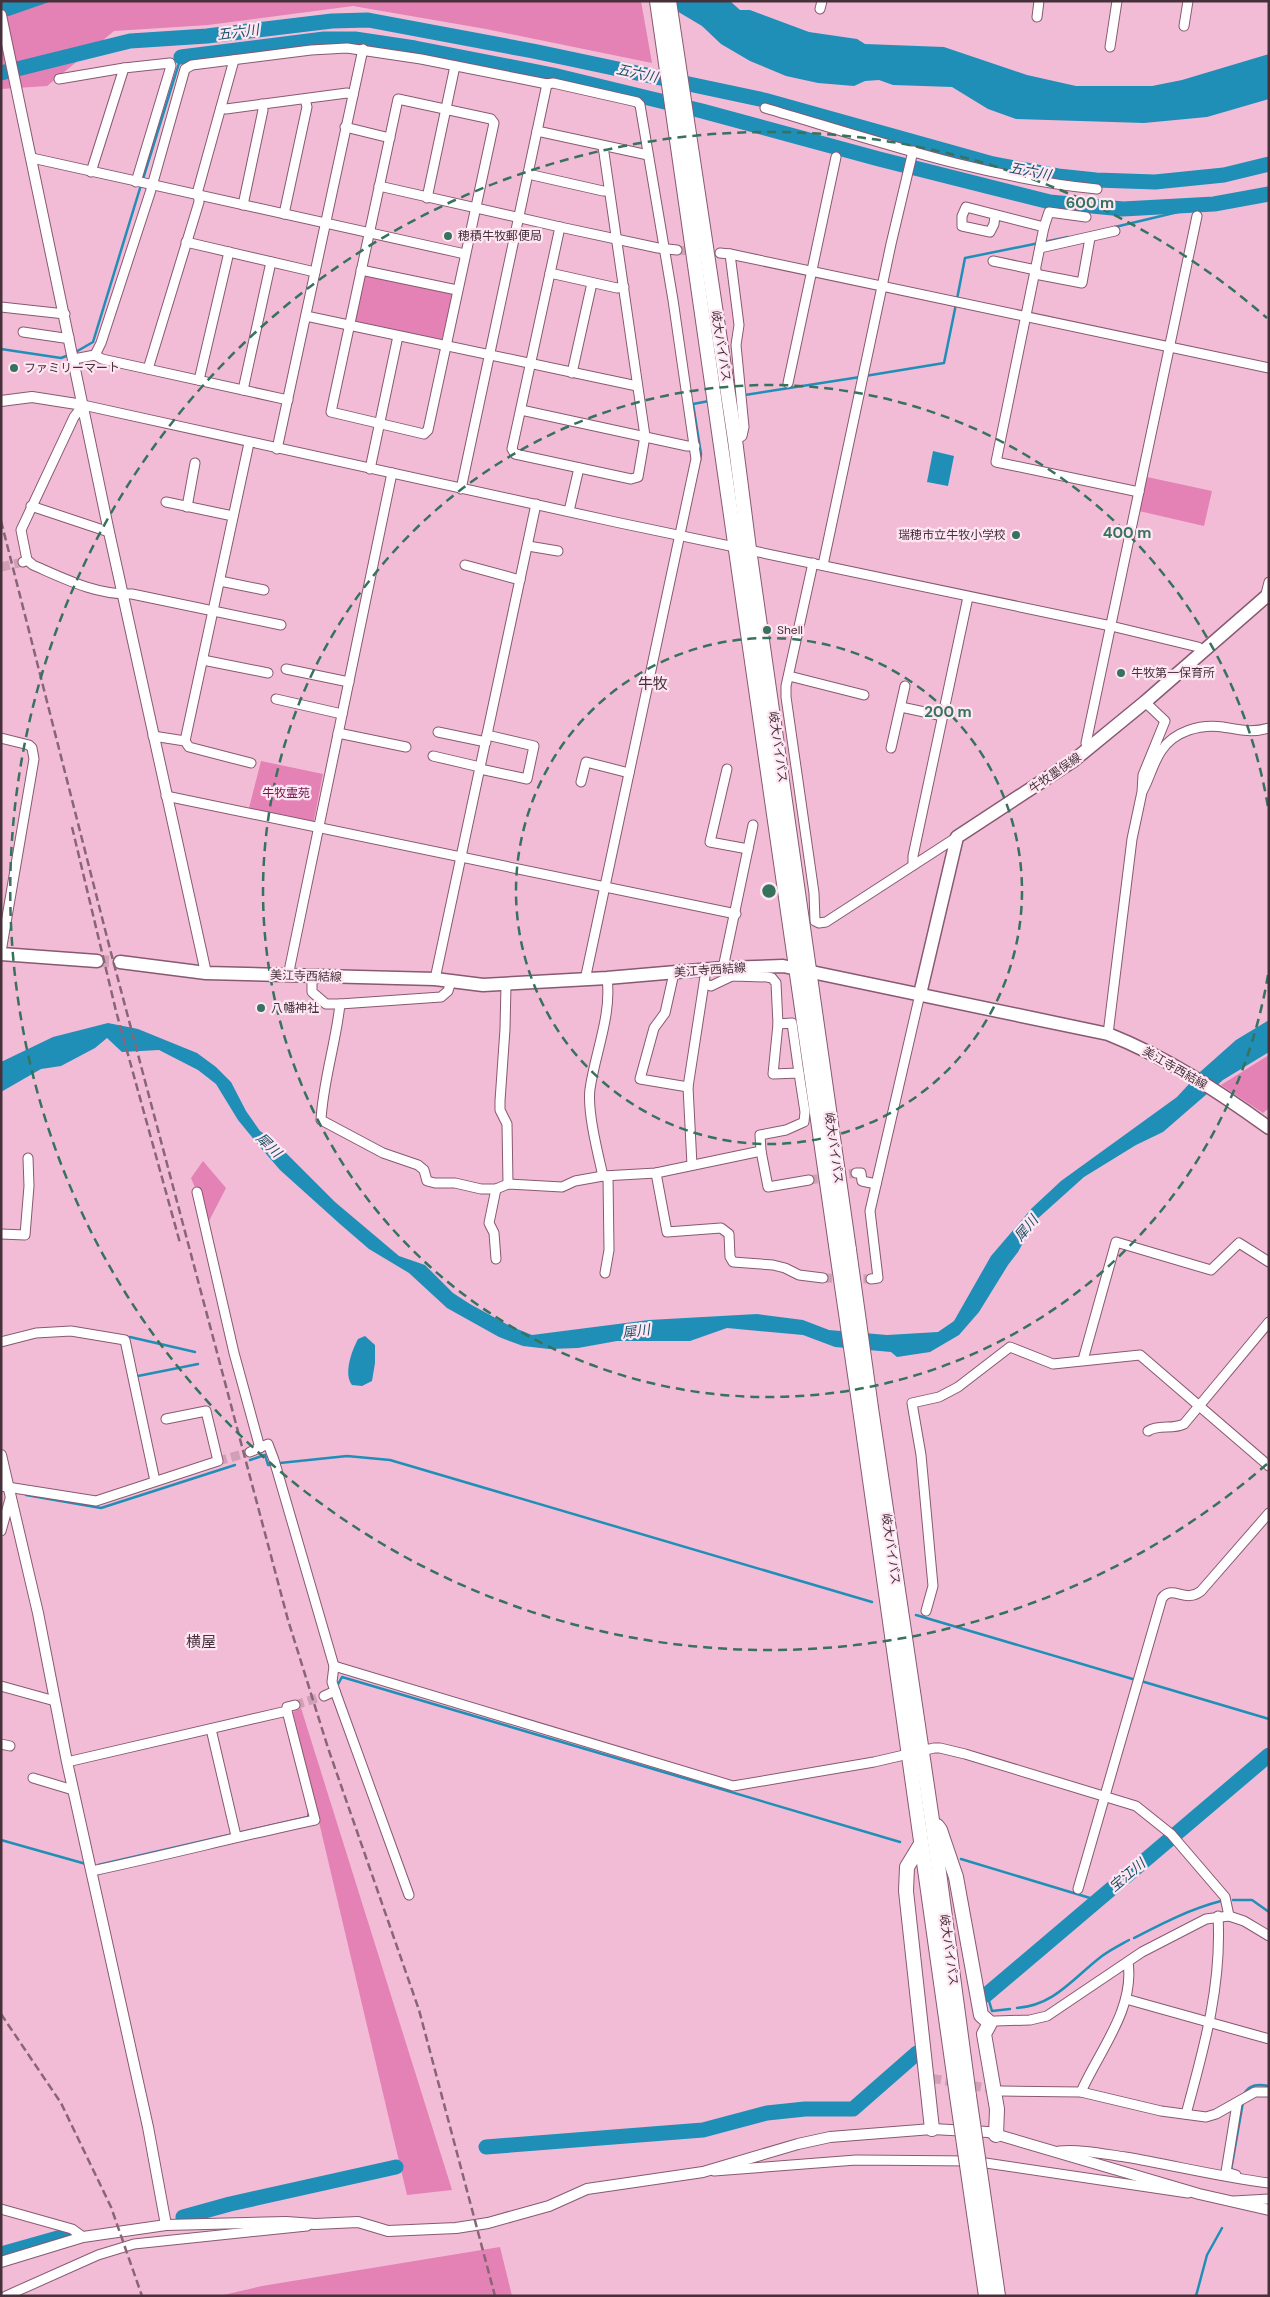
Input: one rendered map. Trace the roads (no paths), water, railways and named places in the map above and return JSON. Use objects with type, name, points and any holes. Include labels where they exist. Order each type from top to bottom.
[{"type":"highway","name":"岐大バイパス","points":[[657,1],[736,440],[748,549],[810,971],[843,1251],[915,1754],[920,1844],[998,2296]]},
{"type":"highway","name":"岐大バイパス","points":[[669,1],[680,123],[734,546],[796,969],[843,1251]]},
{"type":"highway","name":"岐大バイパス","points":[[915,1754],[932,1820],[986,2296]]},
{"type":"highway","points":[[932,1820],[940,1830],[956,1877],[981,2015],[990,2023],[984,2034],[998,2110],[996,2135]]},
{"type":"highway","points":[[920,1844],[907,1867],[906,1891],[932,2129]]},
{"type":"main road","name":"牛牧墨俣線","points":[[957,837],[1074,761],[1267,596]]},
{"type":"main road","points":[[920,994],[957,837]]},
{"type":"main road","points":[[1,953],[97,961]]},
{"type":"main road","name":"美江寺西結線","points":[[120,962],[206,974],[435,979],[483,986],[585,980],[723,968],[783,966],[1108,1034],[1159,1056],[1269,1128]]},
{"type":"street","points":[[1037,17],[1039,1]]},
{"type":"street","points":[[1110,47],[1117,1]]},
{"type":"street","points":[[1184,26],[1188,1]]},
{"type":"street","points":[[1,15],[65,314],[109,532],[206,974]]},
{"type":"street","points":[[277,449],[362,49]]},
{"type":"street","points":[[95,355],[101,343],[152,186],[185,69],[192,65],[311,50],[362,49],[547,84],[553,82],[637,102],[640,105],[696,460],[585,980]]},
{"type":"street","points":[[148,369],[199,202],[198,190],[234,60]]},
{"type":"street","points":[[60,79],[124,68],[170,63],[171,66],[136,182]]},
{"type":"street","points":[[427,198],[455,66]]},
{"type":"street","points":[[91,172],[124,68]]},
{"type":"street","points":[[461,488],[547,84]]},
{"type":"street","points":[[221,108],[226,109],[348,93],[353,95]]},
{"type":"street","points":[[284,214],[307,108],[305,99]]},
{"type":"street","points":[[398,99],[446,110],[491,119],[494,123],[428,430],[424,434],[331,412],[398,99]]},
{"type":"street","points":[[243,205],[263,110],[262,104]]},
{"type":"street","points":[[765,108],[913,151],[1024,179],[1097,189]]},
{"type":"street","points":[[345,127],[390,138]]},
{"type":"street","points":[[537,131],[648,155]]},
{"type":"street","points":[[560,227],[512,449],[515,454],[631,479],[638,477],[645,436],[603,146]]},
{"type":"street","points":[[823,565],[882,286],[913,151]]},
{"type":"street","points":[[788,383],[836,157]]},
{"type":"street","points":[[32,158],[465,254]]},
{"type":"street","points":[[528,174],[603,191],[609,190]]},
{"type":"street","points":[[379,186],[518,218],[677,250]]},
{"type":"street","points":[[1086,217],[1049,212],[996,462],[1139,492]]},
{"type":"street","points":[[995,214],[1042,238],[1090,238],[1115,231]]},
{"type":"street","points":[[1088,749],[1086,743],[1198,216]]},
{"type":"street","points":[[993,261],[1082,283],[1090,238]]},
{"type":"street","points":[[186,242],[315,272]]},
{"type":"street","points":[[199,380],[229,252]]},
{"type":"street","points":[[720,253],[1269,368]]},
{"type":"street","points":[[730,254],[738,325],[736,344],[744,427],[742,436],[736,440]]},
{"type":"street","points":[[243,390],[271,262]]},
{"type":"street","points":[[361,270],[457,290]]},
{"type":"street","points":[[550,273],[617,288],[624,287]]},
{"type":"street","points":[[572,373],[592,283]]},
{"type":"street","points":[[1,307],[65,314]]},
{"type":"street","points":[[306,316],[445,347],[637,386]]},
{"type":"street","points":[[23,332],[64,338],[69,337]]},
{"type":"street","points":[[370,469],[398,336]]},
{"type":"street","points":[[74,359],[95,355],[102,359],[288,400]]},
{"type":"street","points":[[1,401],[32,397],[83,405],[249,443],[1111,626],[1198,647],[1203,651]]},
{"type":"street","points":[[83,405],[74,417],[21,530],[25,561],[80,585],[112,594],[132,594],[281,625]]},
{"type":"street","points":[[521,410],[695,446]]},
{"type":"street","points":[[249,443],[185,741],[189,747],[251,763]]},
{"type":"street","points":[[187,506],[195,463]]},
{"type":"street","points":[[568,511],[579,468]]},
{"type":"street","points":[[288,976],[392,473]]},
{"type":"street","points":[[166,502],[234,516]]},
{"type":"street","points":[[435,979],[536,504]]},
{"type":"street","points":[[31,506],[109,532]]},
{"type":"street","points":[[528,546],[558,551]]},
{"type":"street","points":[[813,563],[786,697],[814,893],[815,921],[819,923],[826,922],[957,837]]},
{"type":"street","points":[[465,565],[520,580]]},
{"type":"street","points":[[220,581],[264,590]]},
{"type":"street","points":[[1267,596],[1269,582]]},
{"type":"street","points":[[913,865],[913,856],[968,596]]},
{"type":"street","points":[[203,660],[268,673]]},
{"type":"street","points":[[286,668],[349,682]]},
{"type":"street","points":[[789,676],[861,696]]},
{"type":"street","points":[[891,748],[905,686]]},
{"type":"street","points":[[276,699],[342,714]]},
{"type":"street","points":[[1108,1034],[1132,838],[1142,792],[1143,775],[1165,721],[1145,702]]},
{"type":"street","points":[[900,707],[943,716]]},
{"type":"street","points":[[1142,792],[1162,750],[1179,734],[1196,728],[1214,726],[1244,732],[1269,728]]},
{"type":"street","points":[[433,756],[527,779],[534,746],[438,732]]},
{"type":"street","points":[[338,733],[406,747]]},
{"type":"street","points":[[153,736],[185,741]]},
{"type":"street","points":[[1,738],[29,745],[32,748],[34,759],[1,953]]},
{"type":"street","points":[[581,782],[586,762],[629,773]]},
{"type":"street","points":[[727,770],[710,842],[748,849]]},
{"type":"street","points":[[166,796],[736,914]]},
{"type":"street","points":[[723,968],[736,914],[753,825]]},
{"type":"street","points":[[1,891],[11,893]]},
{"type":"street","points":[[692,1165],[688,1087],[706,970]]},
{"type":"street","points":[[674,973],[665,1012],[654,1028],[640,1079],[688,1087]]},
{"type":"street","points":[[705,984],[711,986],[732,976],[772,978],[776,983],[778,994],[778,1024],[773,1074],[800,1073]]},
{"type":"street","points":[[312,977],[312,992],[326,1004],[441,997],[448,991],[451,981]]},
{"type":"street","points":[[605,1273],[609,1250],[605,1177],[594,1133],[589,1091],[602,1034],[609,989],[608,978]]},
{"type":"street","points":[[506,985],[500,1110],[507,1124],[508,1184]]},
{"type":"street","points":[[871,1279],[878,1278],[870,1211],[920,994]]},
{"type":"street","points":[[340,1004],[338,1028],[322,1098],[321,1120],[383,1153],[418,1165],[424,1170],[428,1181],[435,1183],[456,1182],[481,1189],[496,1189],[508,1184],[562,1187],[575,1181],[656,1173],[761,1151]]},
{"type":"street","points":[[778,1024],[792,1023],[805,1112],[804,1122],[786,1130],[760,1135],[761,1151],[768,1187],[808,1180]]},
{"type":"street","points":[[1,1234],[25,1235],[29,1186],[28,1158]]},
{"type":"street","points":[[656,1173],[667,1232],[721,1228],[729,1234],[730,1257],[733,1262],[773,1265],[785,1268],[799,1275],[823,1278]]},
{"type":"street","points":[[856,1173],[861,1173],[862,1181],[876,1184]]},
{"type":"street","points":[[496,1189],[489,1223],[494,1233],[496,1259]]},
{"type":"street","points":[[197,1192],[234,1354],[260,1448]]},
{"type":"street","points":[[1082,1360],[1116,1242],[1211,1270],[1239,1244],[1269,1262]]},
{"type":"street","points":[[1148,1431],[1154,1427],[1176,1428],[1184,1424],[1269,1322]]},
{"type":"street","points":[[1,1342],[36,1333],[71,1331],[125,1340],[155,1481]]},
{"type":"street","points":[[926,1612],[933,1586],[921,1455],[912,1403],[939,1398],[958,1387],[1010,1347],[1053,1364],[1140,1356],[1269,1466]]},
{"type":"street","points":[[5,1486],[96,1501],[218,1462],[206,1411],[166,1419]]},
{"type":"street","points":[[250,1452],[268,1444],[274,1460],[334,1666],[332,1682],[334,1691],[409,1895]]},
{"type":"street","points":[[1,1455],[5,1486],[20,1531],[73,1790],[148,2127],[166,2225]]},
{"type":"street","points":[[1,1531],[10,1499]]},
{"type":"street","points":[[1078,1889],[1162,1598],[1166,1593],[1172,1592],[1189,1597],[1195,1596],[1269,1513]]},
{"type":"street","points":[[334,1666],[734,1786],[940,1748],[1136,1806],[1173,1836],[1224,1897],[1229,1916]]},
{"type":"street","points":[[1,1686],[55,1701]]},
{"type":"street","points":[[324,1696],[334,1691]]},
{"type":"street","points":[[92,1871],[236,1836],[315,1820],[287,1711],[287,1707],[296,1705]]},
{"type":"street","points":[[67,1762],[287,1711]]},
{"type":"street","points":[[211,1729],[236,1836]]},
{"type":"street","points":[[33,1778],[73,1790]]},
{"type":"street","points":[[990,2023],[1047,2016],[1142,1952],[1196,1923],[1218,1916],[1229,1916],[1244,1921],[1269,1936]]},
{"type":"street","points":[[1186,2114],[1210,2023],[1218,1976],[1218,1916]]},
{"type":"street","points":[[1081,2092],[1112,2033],[1126,1999],[1130,1973],[1128,1962]]},
{"type":"street","points":[[1126,1999],[1269,2039]]},
{"type":"street","points":[[1001,2091],[1081,2092],[1161,2111],[1206,2117],[1237,2104],[1256,2092],[1269,2092]]},
{"type":"street","points":[[1237,2104],[1226,2172],[1250,2181]]},
{"type":"street","points":[[703,2172],[798,2144],[830,2137],[932,2129],[988,2132],[1199,2194],[1269,2210]]},
{"type":"street","points":[[1052,2151],[1104,2154],[1269,2183]]},
{"type":"street","points":[[1,2262],[83,2237],[166,2225],[358,2222],[388,2231],[456,2228],[488,2223],[549,2206],[587,2189],[703,2172],[856,2160],[938,2159],[972,2161],[1168,2192],[1199,2194]]},
{"type":"street","points":[[1229,2201],[1269,2199]]},
{"type":"street","points":[[1,2209],[72,2229],[83,2237]]},
{"type":"street","points":[[6,2296],[98,2255],[134,2244],[281,2230],[315,2224]]},
{"type":"water","points":[[1,1],[52,1],[9,16],[1,16]]},
{"type":"water","points":[[660,1],[730,1],[740,10],[750,10],[809,32],[857,39],[865,44],[944,47],[1027,75],[1076,86],[1152,86],[1182,80],[1269,54],[1269,99],[1207,117],[1144,123],[1016,119],[988,109],[952,87],[893,85],[879,80],[865,81],[854,86],[818,83],[786,76],[750,61],[721,44],[702,26]]},
{"type":"water","points":[[933,451],[954,456],[948,486],[927,482]]},
{"type":"water","name":"犀川","points":[[1269,1020],[1269,1052],[1223,1080],[1163,1132],[1136,1145],[1084,1177],[1035,1221],[1018,1252],[979,1312],[959,1335],[930,1352],[897,1357],[891,1352],[835,1347],[803,1335],[727,1328],[690,1341],[617,1341],[578,1348],[549,1349],[523,1346],[499,1337],[447,1308],[409,1273],[369,1249],[280,1170],[238,1120],[216,1084],[198,1070],[159,1050],[122,1052],[107,1038],[95,1048],[61,1066],[41,1069],[1,1092],[1,1062],[53,1037],[108,1023],[138,1029],[197,1053],[216,1067],[231,1082],[246,1111],[260,1131],[273,1140],[335,1202],[399,1256],[425,1265],[453,1293],[510,1326],[532,1335],[649,1320],[757,1314],[803,1320],[829,1330],[887,1335],[938,1332],[954,1321],[991,1256],[1032,1208],[1061,1181],[1177,1097],[1200,1072],[1236,1040]]},
{"type":"water","points":[[365,1336],[375,1345],[372,1381],[362,1386],[352,1385],[348,1375],[351,1355],[358,1339]]},
{"type":"waterway","name":"五六川","points":[[1,73],[130,41],[207,36],[332,21],[368,20],[533,51],[764,100],[993,164],[1058,176],[1096,180],[1155,182],[1224,175],[1269,164]]},
{"type":"waterway","points":[[181,57],[324,39],[355,39],[415,48],[553,75],[702,111],[879,159],[1050,202],[1123,209],[1214,204],[1269,194]]},
{"type":"waterway","points":[[143,179],[181,57]]},
{"type":"waterway","points":[[74,353],[93,342],[141,185]]},
{"type":"waterway","points":[[1115,227],[1178,212],[1178,207]]},
{"type":"waterway","points":[[1044,242],[1068,237]]},
{"type":"waterway","points":[[957,299],[965,258],[1039,243]]},
{"type":"waterway","points":[[865,376],[944,363],[956,304]]},
{"type":"waterway","points":[[1,349],[61,358],[69,355]]},
{"type":"waterway","points":[[732,397],[860,377]]},
{"type":"waterway","points":[[700,461],[701,454],[693,404],[709,401]]},
{"type":"waterway","points":[[130,1337],[195,1352]]},
{"type":"waterway","points":[[138,1376],[198,1364]]},
{"type":"waterway","points":[[250,1460],[265,1455],[268,1465],[272,1465]]},
{"type":"waterway","points":[[280,1463],[347,1456],[390,1460],[872,1602]]},
{"type":"waterway","points":[[26,1495],[101,1508],[235,1465]]},
{"type":"waterway","points":[[916,1615],[1136,1680]]},
{"type":"waterway","points":[[337,1686],[342,1677],[900,1842]]},
{"type":"waterway","points":[[1141,1681],[1269,1719]]},
{"type":"waterway","name":"宝江川","points":[[986,1995],[1269,1755]]},
{"type":"waterway","points":[[98,1865],[308,1817],[309,1812]]},
{"type":"waterway","points":[[1,1840],[86,1864]]},
{"type":"waterway","points":[[961,1859],[1090,1898],[1095,1902]]},
{"type":"waterway","points":[[1233,1900],[1252,1900],[1269,1912]]},
{"type":"waterway","points":[[1134,1938],[1187,1912],[1221,1901]]},
{"type":"waterway","points":[[1017,2008],[1030,2006],[1053,1996],[1102,1956],[1129,1940]]},
{"type":"waterway","points":[[987,1994],[992,2011],[1010,2009]]},
{"type":"waterway","points":[[486,2147],[703,2130],[767,2113],[805,2109],[853,2109],[917,2053]]},
{"type":"waterway","points":[[1244,2094],[1249,2088],[1255,2086],[1269,2086]]},
{"type":"waterway","points":[[1231,2170],[1243,2102]]},
{"type":"waterway","points":[[183,2217],[230,2204],[396,2167]]},
{"type":"waterway","points":[[1196,2296],[1207,2255],[1222,2228]]},
{"type":"waterway","points":[[1,2254],[65,2236]]},
{"type":"tunnel","points":[[677,250],[720,253]]},
{"type":"tunnel","points":[[1,567],[23,562]]},
{"type":"tunnel","points":[[97,961],[120,962]]},
{"type":"tunnel","points":[[809,1180],[856,1173]]},
{"type":"tunnel","points":[[823,1278],[871,1279]]},
{"type":"tunnel","points":[[218,1461],[250,1452]]},
{"type":"tunnel","points":[[295,1705],[324,1696]]},
{"type":"tunnel","points":[[919,2076],[998,2090]]},
{"type":"railway","points":[[1,521],[110,949],[288,1620],[328,1748],[419,2010],[495,2296]]},
{"type":"railway","points":[[72,827],[116,1011],[180,1243]]},
{"type":"railway","points":[[1,2014],[61,2103],[111,2207],[142,2296]]},
{"type":"place","name":"穂積牛牧郵便局","points":[[448,236]]},
{"type":"place","name":"ファミリーマート","points":[[14,368]]},
{"type":"place","name":"瑞穂市立牛牧小学校","points":[[1016,535]]},
{"type":"place","name":"Shell","points":[[767,630]]},
{"type":"place","name":"牛牧第一保育所","points":[[1121,673]]},
{"type":"place","name":"八幡神社","points":[[261,1008]]},
{"type":"district","name":"牛牧","points":[[653,684]]},
{"type":"district","name":"横屋","points":[[201,1642]]},
{"type":"park label","name":"牛牧霊苑","points":[[286,793]]}]
